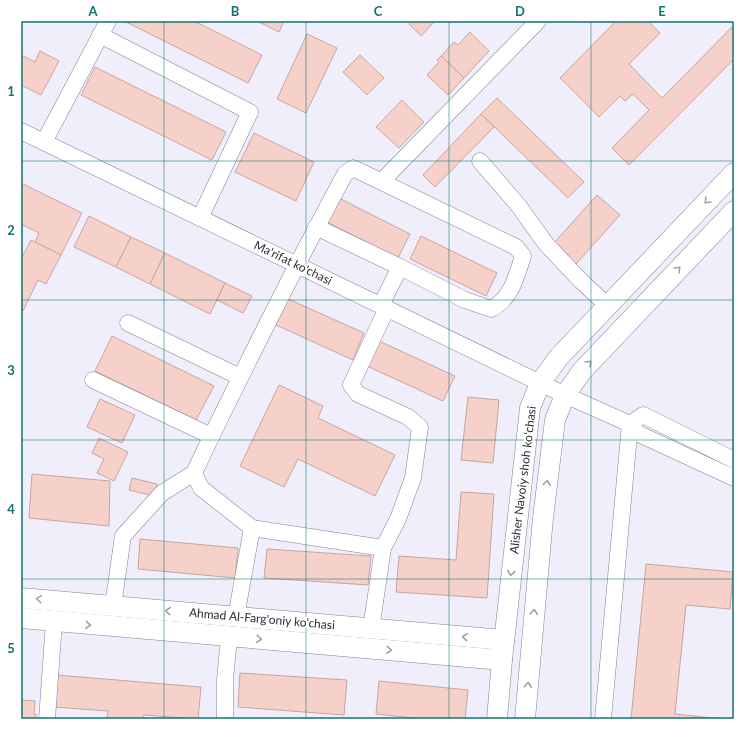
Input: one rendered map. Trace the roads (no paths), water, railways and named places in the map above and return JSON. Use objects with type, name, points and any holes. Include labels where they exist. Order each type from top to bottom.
[{"type":"main road","name":"Alisher Navoiy shoh koʻchasi","points":[[497,719],[504,640],[530,408],[540,383],[560,357],[734,173]]},
{"type":"main road","name":"Alisher Navoiy shoh koʻchasi","points":[[525,719],[543,518],[555,420],[565,395],[582,370],[734,211]]},
{"type":"main road","name":"Ahmad Al-Farg'oniy ko'chasi","points":[[21,598],[504,640]]},
{"type":"main road","name":"Ahmad Al-Farg'oniy ko'chasi","points":[[21,618],[502,660]]},
{"type":"street","points":[[44,142],[108,21]]},
{"type":"street","points":[[382,181],[538,21]]},
{"type":"street","points":[[100,36],[250,112],[200,218]]},
{"type":"street","name":"Ma'rifat ko'chasi","points":[[21,131],[540,383],[630,424],[639,434],[734,478]]},
{"type":"street","points":[[480,161],[518,205],[546,244],[581,281],[608,306]]},
{"type":"street","points":[[113,606],[123,536],[162,493],[194,473],[240,377],[316,227],[345,174],[353,168],[382,181],[516,247],[523,256],[512,286],[500,304],[491,309],[465,300],[316,227]]},
{"type":"street","points":[[372,629],[382,548],[398,519],[413,478],[420,427],[408,417],[358,394],[351,385],[400,267]]},
{"type":"street","points":[[128,323],[240,377]]},
{"type":"street","points":[[93,380],[211,436]]},
{"type":"street","points":[[602,719],[630,424],[643,415],[734,460]]},
{"type":"street","points":[[194,473],[201,488],[252,528],[382,548]]},
{"type":"street","points":[[236,617],[252,528]]},
{"type":"street","points":[[47,719],[54,622]]},
{"type":"street","points":[[226,719],[225,680],[229,637]]}]
